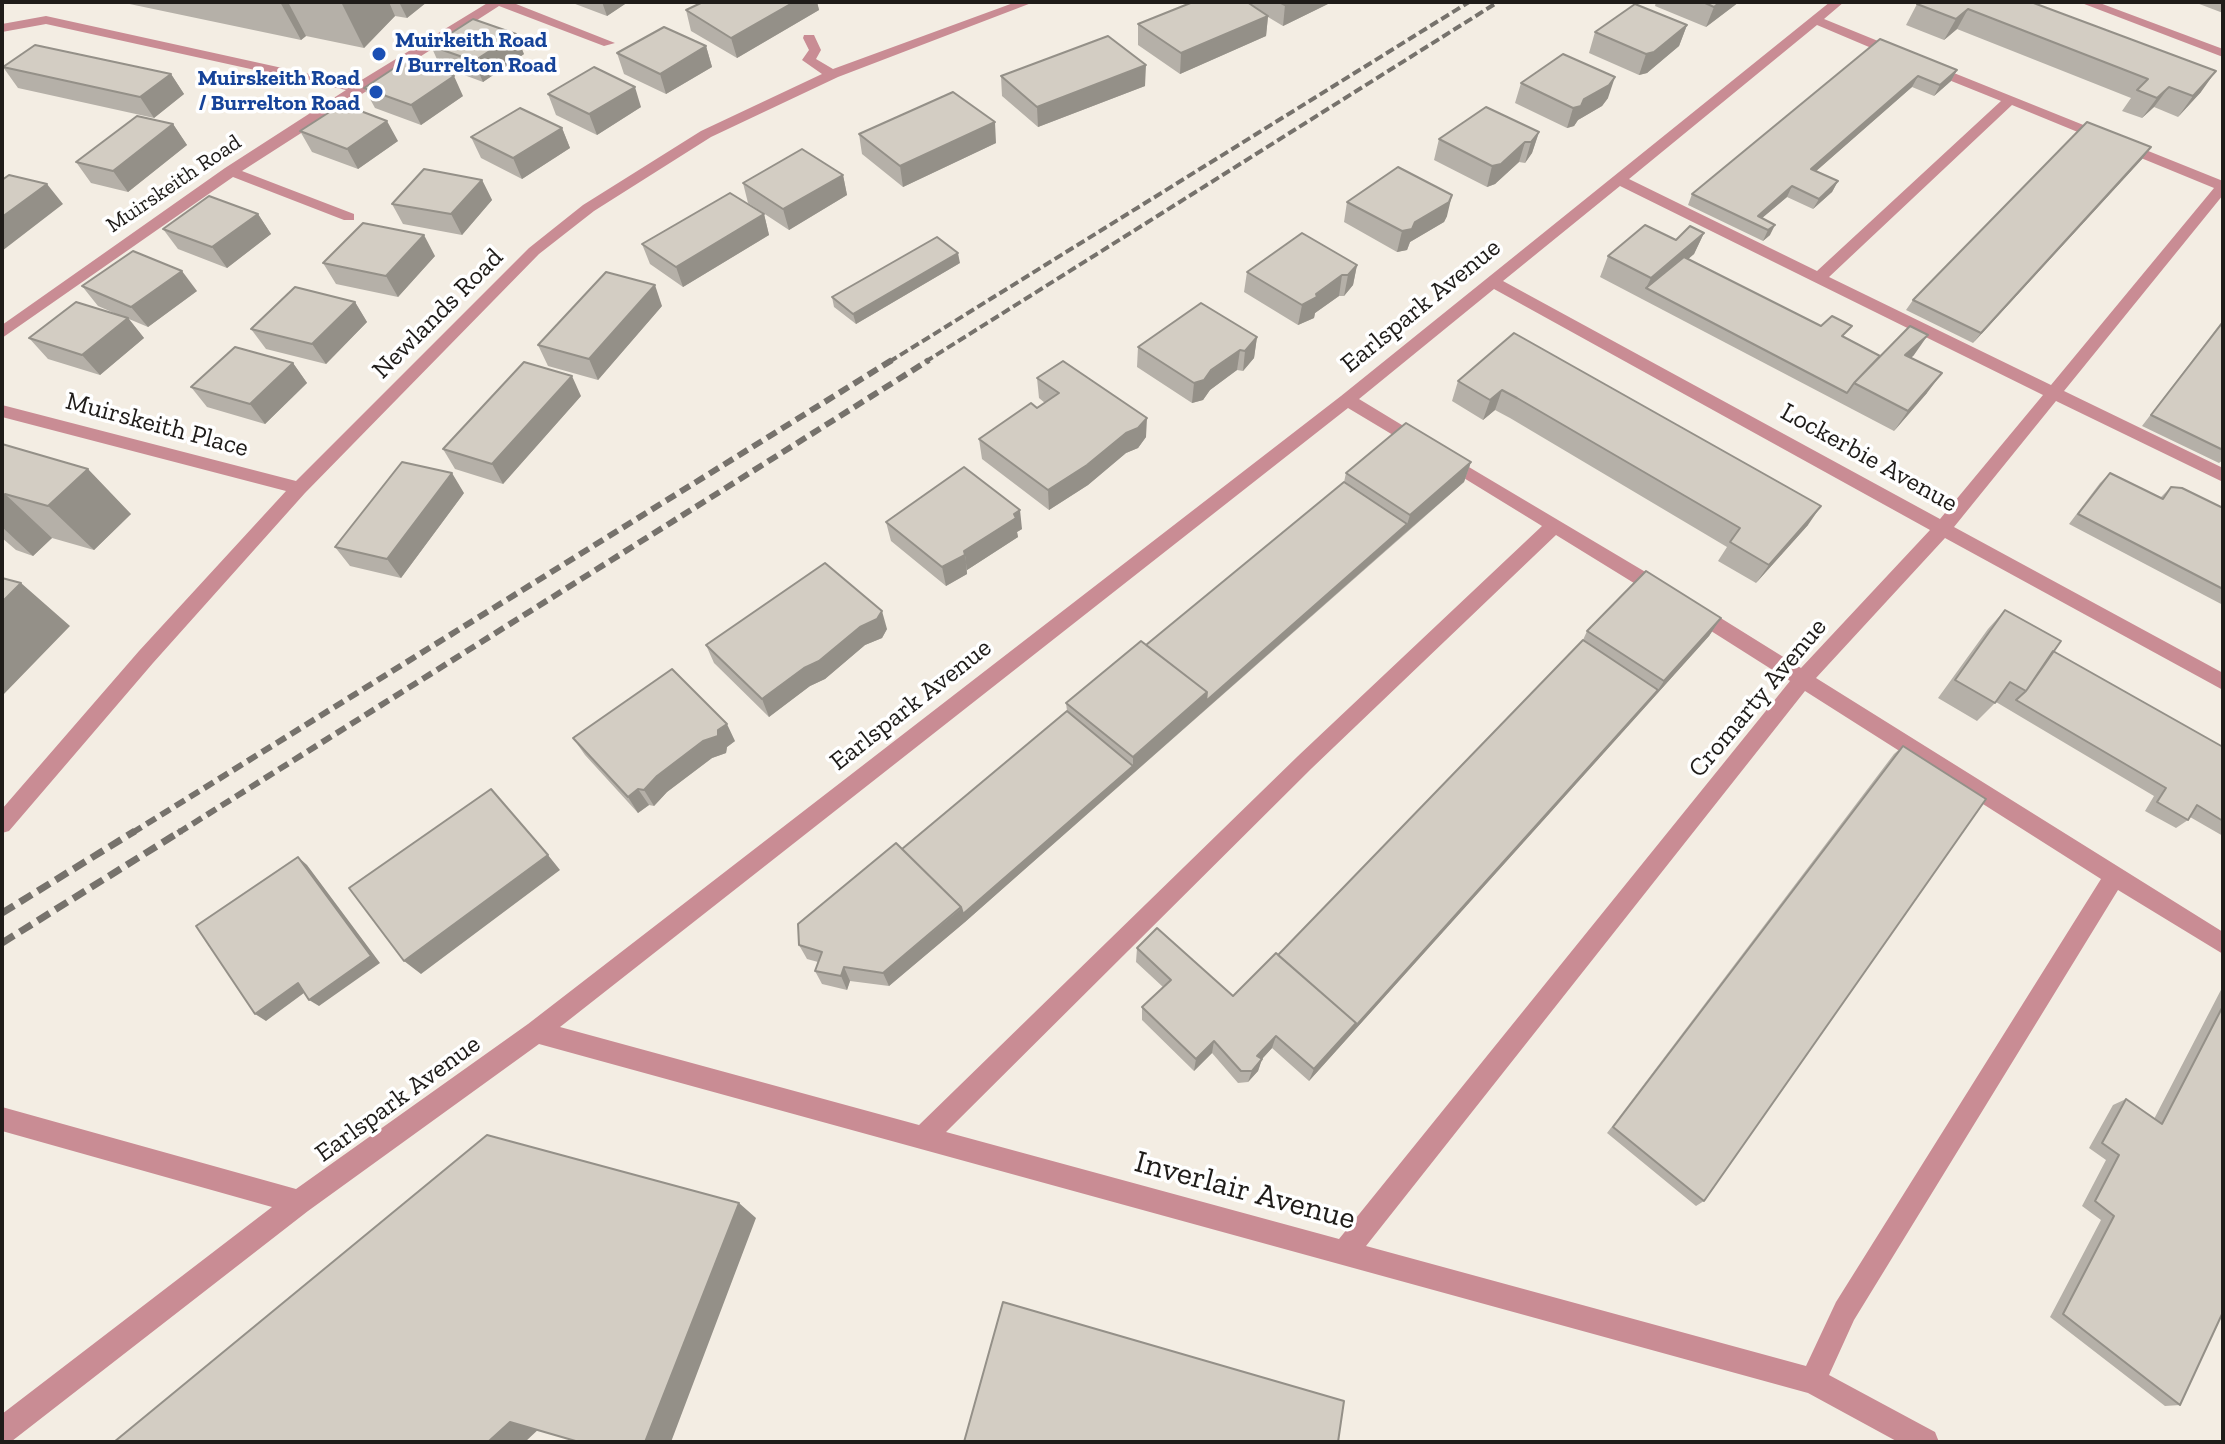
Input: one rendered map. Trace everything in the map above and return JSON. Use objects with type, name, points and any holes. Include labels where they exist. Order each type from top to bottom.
[{"type":"street","points":[[499,2],[609,43]]},
{"type":"street","name":"Muirskeith Road","points":[[2,333],[230,171],[355,88],[499,2]]},
{"type":"street","name":"Newlands Road","points":[[2,824],[146,657],[299,488],[534,251],[573,217],[680,148],[833,75],[1028,2]]},
{"type":"street","name":"Earlspark Avenue","points":[[2,1431],[299,1202],[536,1032],[1347,400],[1838,2]]},
{"type":"street","points":[[2085,2],[2223,53]]},
{"type":"street","points":[[2,28],[46,20],[355,88]]},
{"type":"street","points":[[1815,20],[2223,186]]},
{"type":"street","points":[[809,38],[815,50],[809,60],[833,75]]},
{"type":"street","points":[[1819,277],[2010,100]]},
{"type":"street","points":[[230,171],[349,217]]},
{"type":"street","points":[[1617,179],[2223,476]]},
{"type":"street","name":"Cromarty Avenue","points":[[1344,1253],[1803,679],[1943,528],[2223,186]]},
{"type":"street","name":"Lockerbie Avenue","points":[[1491,281],[2223,682]]},
{"type":"street","points":[[1347,400],[1803,679],[2223,944]]},
{"type":"street","name":"Muirskeith Place","points":[[2,411],[299,488]]},
{"type":"street","points":[[922,1139],[1305,762],[1555,525]]},
{"type":"street","points":[[1813,1381],[1845,1311],[2114,877]]},
{"type":"street","name":"Inverlair Avenue","points":[[536,1032],[1813,1381],[1925,1442]]},
{"type":"street","points":[[2,1119],[299,1202]]},
{"type":"building","points":[[703,2],[794,2],[731,38],[686,10]]},
{"type":"building","points":[[1193,2],[1247,2],[1268,16],[1181,53],[1138,24]]},
{"type":"building","points":[[1703,2],[1720,2],[1714,7]]},
{"type":"building","points":[[2031,2],[2216,71],[2193,96],[2169,87],[2157,98],[2137,90],[2148,79],[1968,9],[1956,19],[1917,4]]},
{"type":"building","points":[[1635,4],[1687,25],[1654,52],[1646,54],[1595,32]]},
{"type":"building","points":[[473,19],[516,34],[474,61],[431,46]]},
{"type":"building","points":[[664,27],[706,46],[660,74],[617,53]]},
{"type":"building","points":[[1108,36],[1146,65],[1037,107],[1001,76]]},
{"type":"building","points":[[1880,39],[1957,70],[1940,85],[1918,76],[1811,169],[1838,181],[1819,199],[1792,186],[1758,216],[1775,225],[1768,230],[1692,194]]},
{"type":"building","points":[[35,45],[171,74],[140,97],[3,67]]},
{"type":"building","points":[[1563,54],[1615,77],[1609,85],[1584,99],[1581,106],[1573,108],[1521,83]]},
{"type":"building","points":[[408,59],[454,76],[411,105],[364,88]]},
{"type":"building","points":[[594,67],[635,87],[589,114],[548,94]]},
{"type":"building","points":[[953,92],[995,122],[900,166],[859,134]]},
{"type":"building","points":[[342,104],[387,121],[347,149],[300,131]]},
{"type":"building","points":[[1486,107],[1539,132],[1531,142],[1525,142],[1501,164],[1492,166],[1439,139]]},
{"type":"building","points":[[520,108],[562,128],[513,158],[471,137]]},
{"type":"building","points":[[137,116],[173,124],[113,171],[76,162]]},
{"type":"building","points":[[2087,122],[2151,147],[1981,333],[1913,300]]},
{"type":"building","points":[[802,149],[843,175],[783,209],[743,183]]},
{"type":"building","points":[[1398,167],[1452,195],[1449,202],[1415,222],[1412,229],[1402,231],[1347,202]]},
{"type":"building","points":[[424,169],[482,180],[451,214],[392,204]]},
{"type":"building","points":[[9,175],[47,184],[2,217],[2,180]]},
{"type":"building","points":[[730,193],[764,214],[676,267],[642,244]]},
{"type":"building","points":[[209,196],[258,214],[212,247],[163,229]]},
{"type":"building","points":[[363,223],[424,235],[386,276],[323,263]]},
{"type":"building","points":[[1645,225],[1676,240],[1690,226],[1704,233],[1651,278],[1608,256]]},
{"type":"building","points":[[1302,233],[1357,265],[1348,275],[1342,275],[1316,294],[1317,297],[1302,305],[1247,272]]},
{"type":"building","points":[[937,237],[958,253],[853,314],[832,297]]},
{"type":"building","points":[[133,251],[182,271],[131,307],[82,286]]},
{"type":"building","points":[[1684,257],[1821,326],[1832,316],[1852,326],[1842,336],[1880,356],[1847,393],[1646,288]]},
{"type":"building","points":[[606,272],[655,285],[589,359],[538,345]]},
{"type":"building","points":[[295,287],[355,302],[312,344],[251,329]]},
{"type":"building","points":[[76,302],[128,318],[82,355],[29,338]]},
{"type":"building","points":[[1201,303],[1257,337],[1245,351],[1240,350],[1211,370],[1204,380],[1194,383],[1138,347]]},
{"type":"building","points":[[2223,322],[2223,450],[2151,415]]},
{"type":"building","points":[[1910,326],[1928,335],[1905,355],[1942,373],[1908,411],[1854,383]]},
{"type":"building","points":[[1514,333],[1821,506],[1769,565],[1730,542],[1740,528],[1502,390],[1490,400],[1458,381]]},
{"type":"building","points":[[235,347],[293,363],[250,404],[191,387]]},
{"type":"building","points":[[1063,361],[1147,418],[1138,428],[1126,433],[1087,465],[1048,490],[979,439],[1031,403],[1037,408],[1059,393],[1037,378]]},
{"type":"building","points":[[524,362],[572,376],[492,464],[443,449]]},
{"type":"building","points":[[1406,423],[1471,462],[1410,515],[1346,473]]},
{"type":"building","points":[[2,444],[88,469],[48,506],[5,494],[2,496]]},
{"type":"building","points":[[402,462],[452,473],[387,559],[335,547]]},
{"type":"building","points":[[964,467],[1020,510],[1014,514],[1016,518],[964,551],[965,555],[942,567],[886,522]]},
{"type":"building","points":[[2110,473],[2163,499],[2171,487],[2182,488],[2223,508],[2223,589],[2078,514]]},
{"type":"building","points":[[1344,482],[1407,524],[1206,701],[1207,692],[1146,645]]},
{"type":"building","points":[[825,563],[882,611],[877,619],[860,627],[819,661],[804,668],[762,699],[706,645]]},
{"type":"building","points":[[1646,571],[1721,618],[1664,681],[1587,631]]},
{"type":"building","points":[[2,578],[21,583],[2,602]]},
{"type":"building","points":[[2005,610],[2061,641],[2026,691],[2010,682],[1995,703],[1955,680]]},
{"type":"building","points":[[1583,640],[1658,690],[1353,1029],[1356,1023],[1278,955]]},
{"type":"building","points":[[1141,641],[1207,692],[1133,757],[1066,703]]},
{"type":"building","points":[[2053,651],[2223,747],[2223,821],[2197,805],[2188,820],[2157,802],[2166,788],[2016,700],[2026,691]]},
{"type":"building","points":[[672,669],[727,724],[718,730],[718,736],[703,741],[657,776],[644,790],[638,789],[628,797],[573,738]]},
{"type":"building","points":[[1067,711],[1133,766],[963,914],[961,907],[902,849]]},
{"type":"building","points":[[1903,746],[1986,799],[1704,1201],[1613,1127]]},
{"type":"building","points":[[491,789],[548,855],[404,961],[349,888]]},
{"type":"building","points":[[896,843],[961,907],[883,973],[844,967],[841,976],[815,971],[822,952],[799,945],[798,924]]},
{"type":"building","points":[[298,857],[371,956],[309,1000],[298,983],[255,1014],[196,926]]},
{"type":"building","points":[[1157,928],[1233,996],[1276,953],[1356,1023],[1314,1069],[1276,1036],[1257,1056],[1262,1059],[1252,1071],[1241,1071],[1214,1041],[1196,1059],[1142,1007],[1171,980],[1137,948]]},
{"type":"building","points":[[2223,1006],[2223,1312],[2180,1405],[2063,1314],[2114,1216],[2095,1201],[2119,1155],[2102,1143],[2126,1099],[2162,1124]]},
{"type":"building","points":[[487,1135],[739,1203],[645,1442],[579,1442],[510,1422],[488,1442],[114,1442]]},
{"type":"building","points":[[1003,1302],[1344,1401],[1338,1442],[964,1442]]},
{"type":"railway","points":[[889,362],[1469,2]]},
{"type":"railway","points":[[925,362],[1498,2]]},
{"type":"railway","points":[[132,833],[892,360]]},
{"type":"railway","points":[[178,833],[929,360]]},
{"type":"railway","points":[[2,913],[135,831]]},
{"type":"railway","points":[[2,943],[181,831]]},
{"type":"place","name":"Muirkeith Road / Burrelton Road","points":[[379,54]]},
{"type":"place","name":"Muirskeith Road / Burrelton Road","points":[[376,92]]}]
